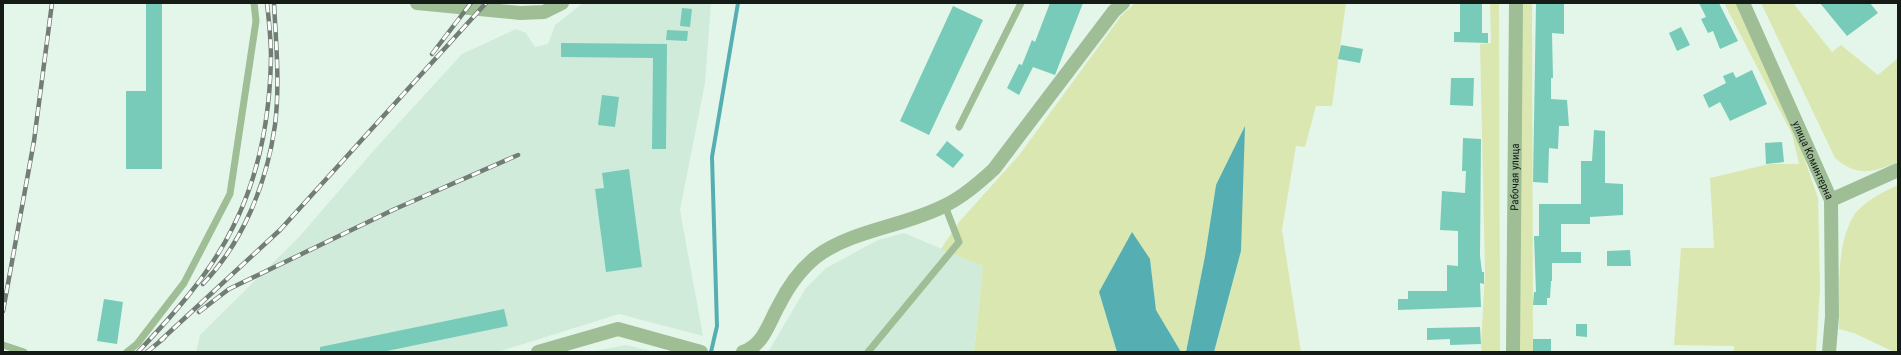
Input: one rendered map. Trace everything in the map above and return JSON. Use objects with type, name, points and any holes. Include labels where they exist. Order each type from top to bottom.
[{"type":"street","points":[[416,3],[520,13],[544,12],[562,3]]},
{"type":"street","points":[[743,352],[761,340],[779,304],[798,275],[816,257],[834,245],[945,206],[972,189],[994,169],[1114,11],[1123,3]]},
{"type":"street","name":"Рабочая улица","points":[[1513,352],[1516,3]]},
{"type":"street","name":"улица Коминтерна","points":[[1743,3],[1831,200],[1832,316],[1829,352]]},
{"type":"street","points":[[1831,200],[1898,170]]},
{"type":"street","points":[[538,352],[618,329],[698,352]]},
{"type":"lane","points":[[127,352],[137,344],[184,283],[230,194],[256,21],[254,3]]},
{"type":"lane","points":[[959,127],[1021,3]]},
{"type":"lane","points":[[868,352],[959,242],[945,206]]},
{"type":"lane","points":[[3,345],[24,352]]},
{"type":"shaded area","points":[[583,3],[711,3],[705,83],[680,210],[703,336],[619,314],[498,352],[196,352],[200,335],[299,237],[375,149],[462,54],[516,29],[526,33],[535,47],[548,44],[555,25]]},
{"type":"shaded area","points":[[904,233],[983,266],[974,352],[768,352],[806,288],[826,268],[878,240]]},
{"type":"shaded area","points":[[626,345],[655,352],[589,352]]},
{"type":"green space","points":[[1135,3],[1346,3],[1332,106],[1316,106],[1305,147],[1296,146],[1282,230],[1301,352],[1214,352],[1241,251],[1216,185],[1205,256],[1186,352],[1181,352],[1156,310],[1150,259],[1099,292],[1117,352],[974,352],[983,266],[941,249],[959,222],[1020,154],[1121,16]]},
{"type":"green space","points":[[1490,3],[1499,3],[1500,352],[1482,352],[1481,347],[1485,271],[1480,44],[1491,43]]},
{"type":"green space","points":[[1521,3],[1532,3],[1533,352],[1520,352]]},
{"type":"green space","points":[[1724,3],[1737,3],[1800,146],[1818,198],[1820,288],[1816,352],[1734,352],[1734,346],[1674,345],[1681,248],[1714,248],[1710,178],[1769,164],[1799,164],[1792,134]]},
{"type":"green space","points":[[1761,3],[1793,3],[1832,52],[1841,45],[1878,75],[1898,58],[1898,162],[1873,170],[1858,171],[1843,164],[1835,158]]},
{"type":"green space","points":[[1898,185],[1898,352],[1894,352],[1854,333],[1839,329],[1839,286],[1843,243],[1847,229],[1853,217],[1867,202]]},
{"type":"water","points":[[1245,126],[1241,251],[1214,352],[1186,352],[1205,256],[1216,185]]},
{"type":"water","points":[[1132,232],[1150,259],[1156,310],[1181,352],[1117,352],[1099,292]]},
{"type":"building","points":[[146,3],[162,3],[162,169],[126,169],[126,91],[146,91]]},
{"type":"building","points":[[1050,3],[1083,3],[1055,75],[1033,67],[1019,95],[1007,88],[1019,64],[1022,65],[1032,40],[1035,42]]},
{"type":"building","points":[[1460,3],[1482,3],[1482,33],[1488,33],[1488,43],[1454,42],[1454,32],[1460,32]]},
{"type":"building","points":[[1536,3],[1564,3],[1564,34],[1552,33],[1553,78],[1551,78],[1551,99],[1567,100],[1569,126],[1559,126],[1558,149],[1549,148],[1548,183],[1533,182]]},
{"type":"building","points":[[1699,3],[1719,3],[1738,41],[1720,49],[1713,31],[1708,33],[1701,19],[1706,17]]},
{"type":"building","points":[[1820,3],[1870,3],[1878,13],[1847,36]]},
{"type":"building","points":[[953,6],[983,20],[929,135],[900,121]]},
{"type":"building","points":[[682,8],[692,9],[690,27],[680,26]]},
{"type":"building","points":[[1681,27],[1690,45],[1677,51],[1669,33]]},
{"type":"building","points":[[667,30],[688,31],[687,41],[666,40]]},
{"type":"building","points":[[561,43],[667,44],[666,149],[652,149],[653,58],[561,57]]},
{"type":"building","points":[[1341,45],[1363,49],[1360,63],[1338,59]]},
{"type":"building","points":[[1752,70],[1767,104],[1730,121],[1720,102],[1709,108],[1703,95],[1726,83],[1723,76],[1733,72],[1736,78]]},
{"type":"building","points":[[1451,78],[1474,78],[1473,106],[1450,105]]},
{"type":"building","points":[[602,95],[619,97],[615,127],[598,125]]},
{"type":"building","points":[[1594,130],[1605,131],[1605,183],[1623,184],[1623,215],[1590,217],[1590,224],[1561,224],[1561,252],[1581,252],[1581,263],[1552,263],[1550,298],[1547,298],[1547,305],[1533,305],[1534,292],[1536,292],[1534,236],[1539,236],[1539,204],[1581,204],[1581,161],[1592,161]]},
{"type":"building","points":[[1463,138],[1481,139],[1480,256],[1482,272],[1484,272],[1484,284],[1480,283],[1481,307],[1398,310],[1398,299],[1408,299],[1408,291],[1447,291],[1447,265],[1458,266],[1458,231],[1440,230],[1442,191],[1465,193],[1466,171],[1462,171]]},
{"type":"building","points":[[947,141],[964,155],[953,168],[936,155]]},
{"type":"building","points":[[1782,142],[1784,162],[1766,164],[1765,143]]},
{"type":"building","points":[[629,169],[642,267],[606,272],[595,189],[604,188],[602,173]]},
{"type":"building","points":[[1630,250],[1631,266],[1607,266],[1607,251]]},
{"type":"building","points":[[104,299],[123,302],[117,344],[97,341]]},
{"type":"building","points":[[504,309],[508,326],[382,352],[320,352],[320,347]]},
{"type":"building","points":[[1576,324],[1587,324],[1587,337],[1576,336]]},
{"type":"building","points":[[1480,327],[1481,344],[1450,345],[1450,339],[1427,340],[1427,328]]},
{"type":"building","points":[[1533,339],[1551,339],[1551,352],[1533,352]]},
{"type":"waterway","points":[[711,352],[717,326],[712,157],[738,3]]},
{"type":"railway","points":[[3,311],[34,141],[52,3]]},
{"type":"railway","points":[[138,352],[177,309],[213,261],[233,227],[250,187],[261,145],[268,101],[271,57],[267,3]]},
{"type":"railway","points":[[203,284],[230,250],[241,231],[259,190],[266,168],[275,125],[277,95],[274,3]]},
{"type":"railway","points":[[432,54],[471,3]]},
{"type":"railway","points":[[160,341],[280,230],[486,3]]},
{"type":"railway","points":[[199,312],[229,289],[395,209],[518,155]]},
{"type":"railway","points":[[147,352],[164,338]]}]
